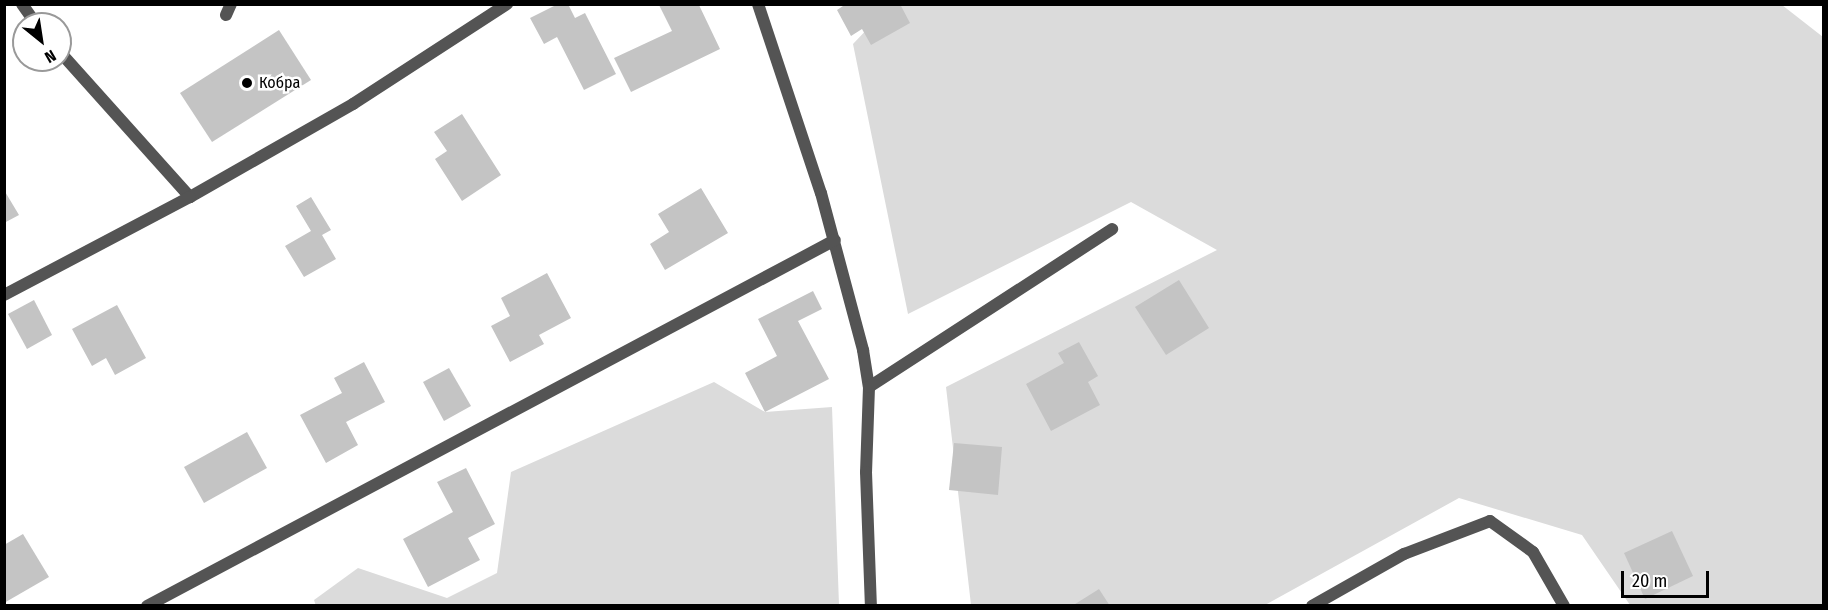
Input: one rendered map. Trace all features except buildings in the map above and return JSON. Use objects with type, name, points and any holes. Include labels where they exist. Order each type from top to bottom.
[{"type":"street","points":[[4,295],[190,197],[353,104],[507,4]]},
{"type":"street","points":[[758,4],[835,240],[869,387],[871,606]]},
{"type":"street","points":[[72,65],[190,197]]},
{"type":"street","points":[[869,387],[1112,229]]},
{"type":"street","points":[[147,606],[835,240]]},
{"type":"street","points":[[1312,606],[1404,554],[1490,521],[1533,552],[1564,606]]},
{"type":"shaded area","points":[[891,4],[1782,5],[1823,37],[1823,605],[1630,605],[1582,535],[1459,498],[1265,605],[971,605],[946,387],[1217,250],[1131,202],[908,314],[853,44]]},
{"type":"shaded area","points":[[714,382],[765,412],[832,407],[839,605],[316,606],[314,600],[358,568],[447,598],[497,573],[511,472]]},
{"type":"place","name":"Кобра","points":[[247,83]]}]
